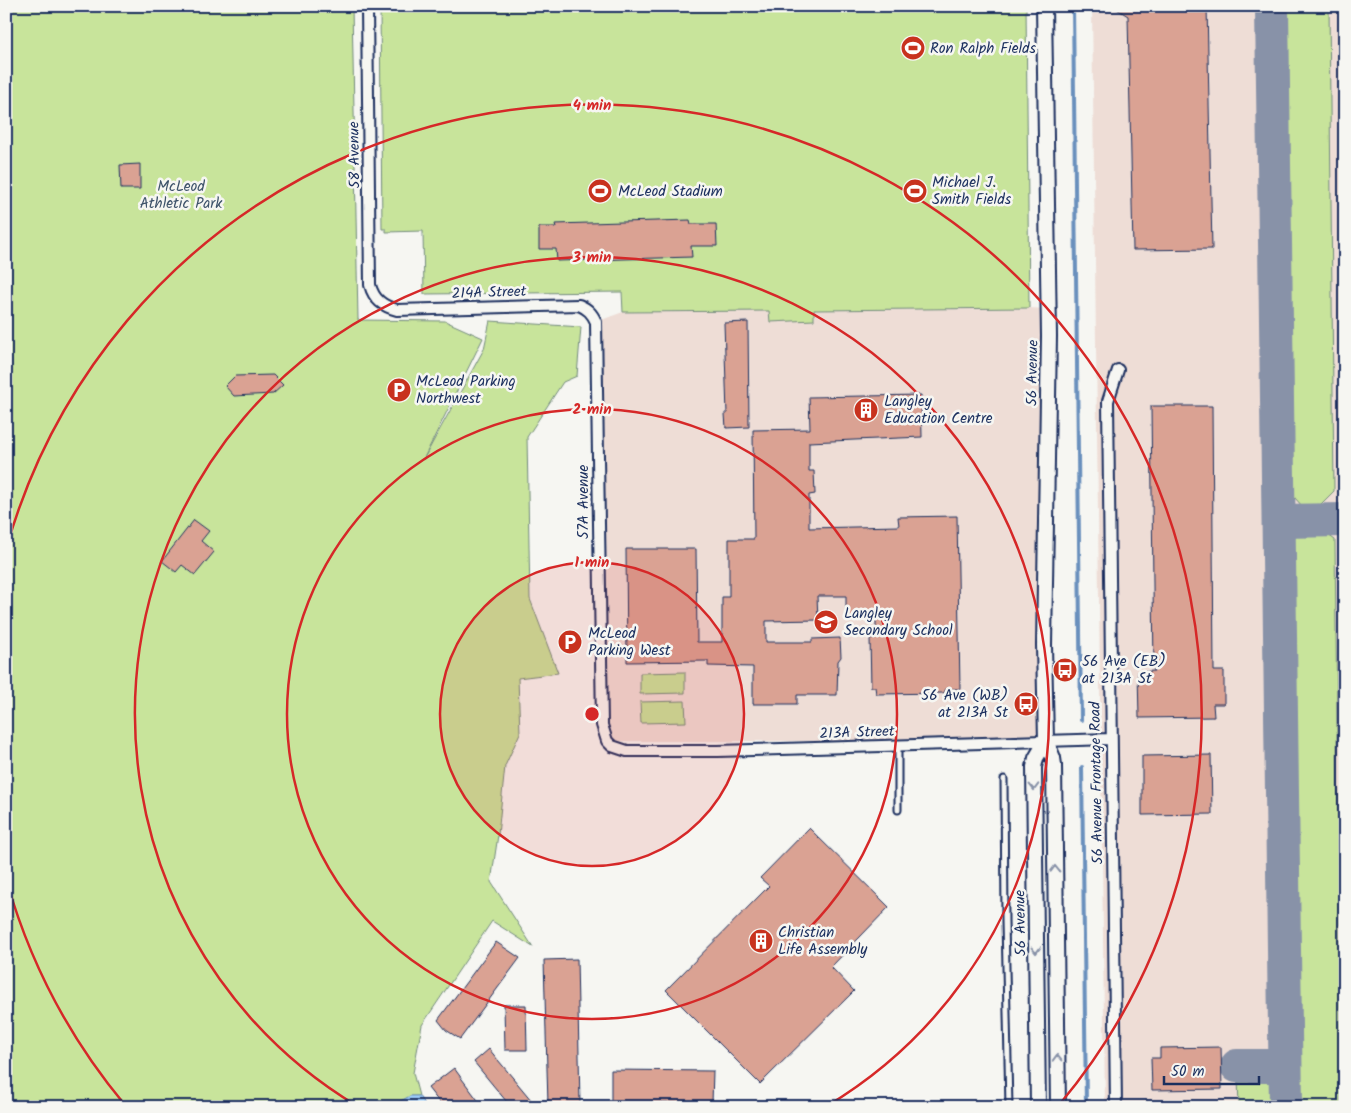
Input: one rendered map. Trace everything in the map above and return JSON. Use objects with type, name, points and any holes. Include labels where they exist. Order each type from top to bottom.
[{"type":"main road","name":"56 Avenue","points":[[1044,6],[1048,336],[1044,645],[1046,741],[1054,765],[1058,1107]]},
{"type":"main road","name":"56 Avenue","points":[[1038,1107],[1034,767],[1036,758],[1046,741]]},
{"type":"street","name":"58 Avenue","points":[[367,6],[370,285],[372,294],[377,301]]},
{"type":"street","name":"214A Street","points":[[377,301],[386,307],[398,310],[580,305],[592,313],[596,322]]},
{"type":"street","name":"57A Avenue","points":[[596,322],[602,725],[607,741]]},
{"type":"street","name":"56 Avenue Frontage Road","points":[[1116,1107],[1108,401],[1118,370]]},
{"type":"street","name":"213A Street","points":[[607,741],[612,746],[627,751],[718,751],[1111,740]]},
{"type":"lane","points":[[898,746],[898,810]]},
{"type":"lane","points":[[1004,778],[1004,921],[1009,1107]]},
{"type":"shaded area","points":[[1092,6],[1345,6],[1345,1107],[1105,1107]]},
{"type":"shaded area","name":"Langley Secondary School","points":[[1048,309],[1053,741],[607,741],[596,322],[623,312]]},
{"type":"green space","name":"McLeod Athletic Park","points":[[6,6],[352,6],[358,320],[445,321],[483,338],[423,460],[484,349],[490,321],[581,327],[577,376],[563,382],[527,437],[530,599],[558,673],[518,678],[520,733],[505,766],[491,882],[533,947],[492,921],[422,1025],[413,1073],[419,1096],[410,1096],[399,1102],[397,1107],[6,1107]]},
{"type":"green space","points":[[380,6],[1026,6],[1029,308],[814,310],[814,320],[770,322],[769,311],[623,312],[622,292],[424,294],[423,231],[386,232],[386,229],[382,229]]},
{"type":"green space","points":[[1280,6],[1329,6],[1334,491],[1317,508],[1303,507],[1286,488]]},
{"type":"green space","points":[[1304,527],[1317,527],[1335,540],[1341,1107],[1292,1107],[1286,546]]},
{"type":"green space","points":[[685,672],[685,693],[640,694],[640,673]]},
{"type":"green space","points":[[685,701],[686,722],[641,723],[640,702]]},
{"type":"green space","points":[[1273,1071],[1274,1107],[1239,1107],[1238,1078],[1243,1072]]},
{"type":"water","points":[[410,1096],[419,1096],[426,1107],[397,1107],[399,1102]]},
{"type":"building","points":[[1112,6],[1207,6],[1212,249],[1133,250],[1128,16]]},
{"type":"building","points":[[140,164],[140,189],[121,189],[120,165]]},
{"type":"building","points":[[690,220],[691,224],[716,224],[717,246],[691,246],[692,257],[557,261],[556,249],[539,249],[539,227],[556,227],[555,224]]},
{"type":"building","points":[[748,322],[749,427],[726,428],[724,323]]},
{"type":"building","points":[[273,375],[283,385],[273,394],[234,396],[225,386],[235,376]]},
{"type":"building","points":[[921,395],[922,437],[809,442],[809,471],[814,471],[815,494],[809,495],[809,528],[899,526],[898,517],[957,516],[960,689],[946,689],[944,693],[876,694],[875,687],[871,687],[870,638],[876,638],[876,619],[846,619],[846,596],[817,596],[818,620],[766,621],[766,642],[812,642],[812,639],[840,638],[841,657],[838,661],[837,695],[797,695],[797,704],[753,704],[753,667],[708,666],[708,661],[627,662],[626,549],[696,549],[697,642],[722,642],[722,597],[729,597],[729,539],[754,539],[753,430],[810,429],[809,397]]},
{"type":"building","points":[[1151,406],[1212,406],[1214,671],[1224,671],[1224,704],[1213,704],[1214,717],[1139,718],[1138,672],[1154,671]]},
{"type":"building","points":[[194,520],[209,531],[201,541],[214,552],[195,575],[182,565],[176,572],[162,561]]},
{"type":"building","points":[[1211,755],[1212,814],[1142,815],[1142,756]]},
{"type":"building","name":"Christian Life Assembly","points":[[809,828],[889,907],[831,967],[854,991],[760,1084],[666,990],[769,886],[760,878]]},
{"type":"building","points":[[496,942],[520,958],[460,1039],[446,1030],[438,1020]]},
{"type":"building","points":[[577,959],[580,1104],[548,1105],[544,960]]},
{"type":"building","points":[[504,1005],[526,1005],[527,1050],[505,1050]]},
{"type":"building","points":[[1221,1047],[1222,1089],[1152,1090],[1151,1058],[1160,1058],[1160,1048]]},
{"type":"building","points":[[489,1049],[537,1107],[511,1107],[474,1062]]},
{"type":"building","points":[[454,1068],[483,1107],[443,1107],[428,1088]]},
{"type":"building","points":[[611,1070],[713,1071],[712,1103],[611,1103]]},
{"type":"waterway","points":[[1073,6],[1081,720]]},
{"type":"waterway","points":[[1082,767],[1086,1107]]},
{"type":"taxiway","points":[[1272,6],[1286,1107]]},
{"type":"taxiway","points":[[1279,521],[1345,520]]},
{"type":"taxiway","points":[[1237,1066],[1285,1066]]},
{"type":"place","name":"Ron Ralph Fields","points":[[913,48]]},
{"type":"place","name":"McLeod Stadium","points":[[600,191]]},
{"type":"place","name":"Michael J. Smith Fields","points":[[915,191]]},
{"type":"place","name":"McLeod Parking Northwest","points":[[399,390]]},
{"type":"place","name":"Langley Education Centre","points":[[866,410]]},
{"type":"place","name":"Langley Secondary School","points":[[826,622]]},
{"type":"place","name":"McLeod Parking West","points":[[570,642]]},
{"type":"place","name":"56 Ave (EB) at 213A St","points":[[1065,670]]},
{"type":"place","name":"56 Ave (WB) at 213A St","points":[[1026,704]]},
{"type":"place","name":"Christian Life Assembly","points":[[761,941]]}]
